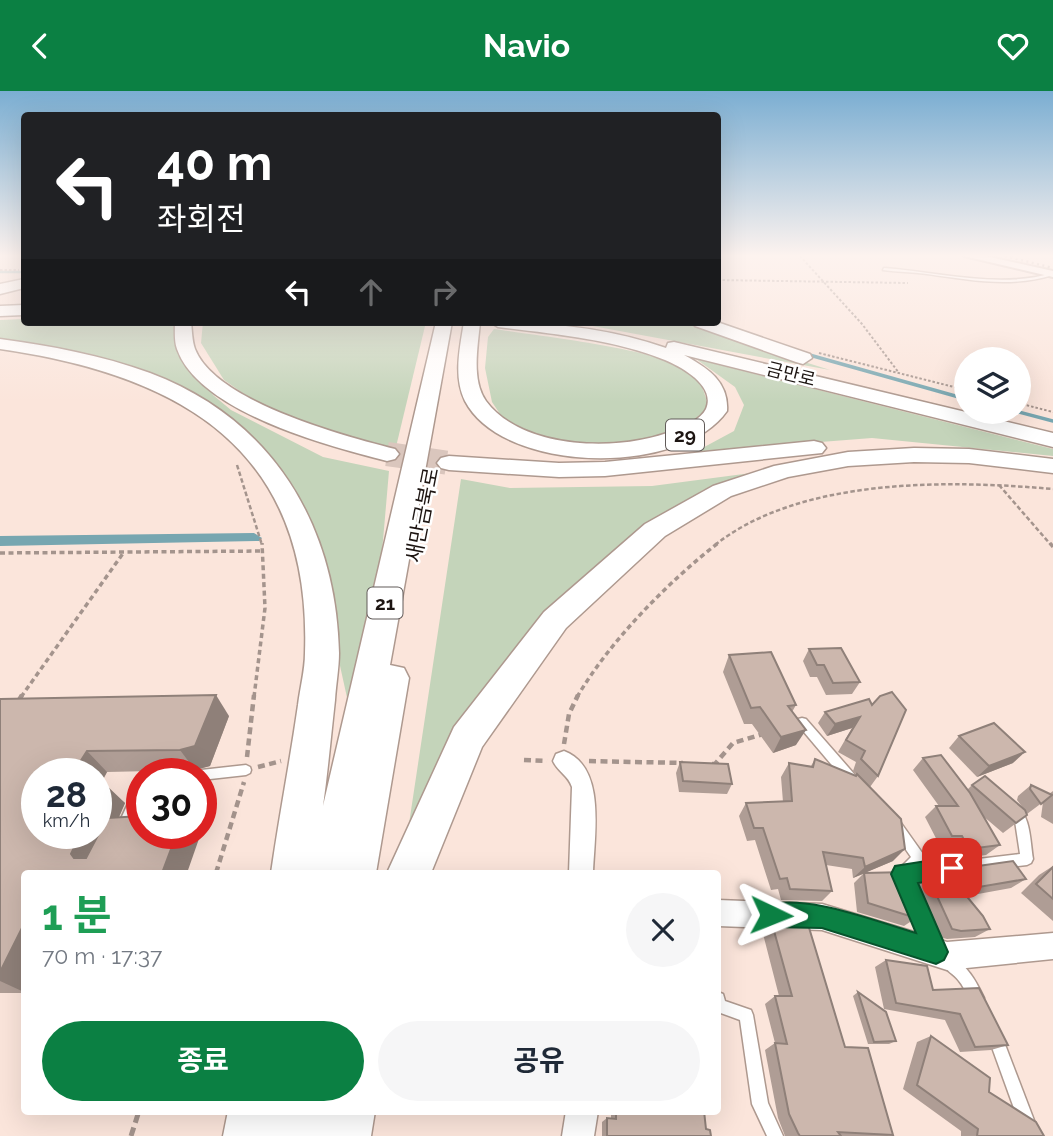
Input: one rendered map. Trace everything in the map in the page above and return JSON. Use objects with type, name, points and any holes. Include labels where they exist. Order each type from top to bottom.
[{"type":"highway","points":[[0,310],[21,308]]},
{"type":"highway","points":[[182,326],[181,333],[192,361],[229,395],[264,415],[349,445],[387,454]]},
{"type":"highway","name":"29","points":[[450,327],[468,367],[476,401],[496,424],[532,440],[587,450],[642,447],[691,433],[716,411],[717,398],[713,386],[703,374],[668,353],[615,340],[524,326]]},
{"type":"highway","name":"금만로","points":[[551,326],[709,355],[1053,440]]},
{"type":"highway","name":"금만로","points":[[585,326],[703,349],[954,407]]},
{"type":"highway","points":[[713,326],[954,400]]},
{"type":"highway","name":"새만금북로","points":[[331,870],[400,529],[450,327]]},
{"type":"highway","name":"새만금북로","points":[[355,870],[450,327]]},
{"type":"highway","points":[[0,344],[90,359],[140,374],[189,398],[218,418],[254,450],[283,490],[309,548],[322,648],[310,759],[293,870]]},
{"type":"highway","points":[[1031,422],[1053,429]]},
{"type":"highway","points":[[1030,424],[1053,429]]},
{"type":"highway","points":[[449,463],[559,470],[605,469],[772,451],[866,445],[927,447],[1053,464]]},
{"type":"highway","points":[[410,870],[467,739],[555,620],[655,530],[722,491],[783,471],[848,459],[914,455],[969,456],[1053,464]]},
{"type":"highway","points":[[252,1136],[255,1115]]},
{"type":"highway","points":[[276,1136],[280,1115]]},
{"type":"highway","points":[[304,1136],[308,1115]]},
{"type":"highway","points":[[342,1136],[346,1115]]},
{"type":"street","points":[[564,761],[577,771],[583,787],[581,870]]},
{"type":"street","points":[[721,913],[822,917],[947,955],[1053,946]]},
{"type":"street","points":[[579,1136],[582,1115]]},
{"type":"lane","points":[[802,722],[862,791]]},
{"type":"lane","points":[[217,773],[246,770]]},
{"type":"lane","points":[[902,874],[1027,859],[1021,819],[1006,798]]},
{"type":"lane","points":[[889,819],[907,838],[919,859],[902,874]]},
{"type":"lane","points":[[120,836],[126,822]]},
{"type":"lane","points":[[902,874],[936,952],[963,974],[988,1018],[1032,1136]]},
{"type":"lane","points":[[721,1007],[746,1015],[760,1104],[775,1136]]},
{"type":"path","points":[[844,305],[900,374]]},
{"type":"path","points":[[819,360],[900,374],[954,387]]},
{"type":"path","points":[[1031,406],[1053,412]]},
{"type":"path","points":[[216,870],[242,795],[265,608],[264,551],[239,467],[233,459]]},
{"type":"path","points":[[564,761],[563,725],[582,687],[643,613],[718,543],[743,526],[790,508],[859,490],[906,484],[999,484],[1053,489]]},
{"type":"path","points":[[999,484],[1053,547]]},
{"type":"path","points":[[0,553],[264,551]]},
{"type":"path","points":[[15,706],[124,552]]},
{"type":"path","points":[[701,764],[715,764],[733,743],[802,722]]},
{"type":"path","points":[[246,770],[289,759]]},
{"type":"path","points":[[524,760],[687,763]]},
{"type":"path","points":[[131,1136],[138,1115]]},
{"type":"green space","points":[[21,319],[21,326],[176,326],[175,335],[213,395],[231,410],[323,457],[389,471],[382,552],[348,702],[306,512],[235,424],[180,388],[94,355],[0,341],[0,320]]},
{"type":"green space","points":[[203,326],[425,326],[395,451],[267,410],[224,380],[201,343]]},
{"type":"green space","points":[[593,326],[698,326],[830,370]]},
{"type":"green space","points":[[494,329],[627,350],[675,363],[689,371],[700,383],[708,408],[682,430],[635,443],[586,445],[547,438],[506,423],[492,402],[485,368],[488,337]]},
{"type":"green space","points":[[696,359],[1053,449],[1053,456],[872,438],[769,446],[682,459],[734,431],[744,405],[735,387]]},
{"type":"green space","points":[[759,472],[703,490],[603,561],[407,837],[461,479],[510,488],[652,486]]},
{"type":"building","points":[[841,648],[860,682],[833,683],[824,665],[817,665],[809,649]]},
{"type":"building","points":[[771,652],[796,705],[788,706],[806,730],[781,737],[760,707],[751,708],[729,655]]},
{"type":"building","points":[[892,692],[906,710],[878,776],[861,759],[865,751],[846,740],[860,717],[835,724],[825,712],[869,699],[872,705],[880,696]]},
{"type":"building","points":[[216,695],[195,746],[180,750],[87,751],[83,758],[21,758],[21,849],[73,849],[71,854],[74,858],[86,858],[91,849],[112,849],[112,818],[126,817],[126,849],[171,849],[163,870],[21,870],[21,930],[0,972],[0,699]]},
{"type":"building","points":[[994,723],[1025,752],[989,766],[959,736]]},
{"type":"building","points":[[941,755],[970,793],[1000,845],[969,849],[962,836],[952,836],[936,806],[958,806],[923,758]]},
{"type":"building","points":[[815,759],[856,776],[857,774],[901,819],[905,849],[865,867],[863,858],[823,852],[832,891],[790,889],[787,878],[780,879],[763,828],[754,828],[746,803],[792,801],[789,763],[813,767]]},
{"type":"building","points":[[680,762],[728,764],[732,784],[683,781]]},
{"type":"building","points":[[985,776],[1025,810],[1027,815],[1016,823],[972,785]]},
{"type":"building","points":[[1031,785],[1052,795],[1041,804],[1030,789]]},
{"type":"building","points":[[1013,861],[1026,879],[979,887],[970,869],[980,869],[978,866]]},
{"type":"building","points":[[1053,867],[1053,899],[1036,884]]},
{"type":"building","points":[[945,870],[983,916],[990,929],[952,929],[926,872]]},
{"type":"building","points":[[907,872],[916,918],[868,903],[864,873]]},
{"type":"building","points":[[771,920],[807,921],[845,1047],[868,1048],[893,1135],[838,1132],[841,1136],[800,1136],[798,1133],[789,1114],[775,1043],[787,1044],[775,996],[792,996]]},
{"type":"building","points":[[886,960],[927,966],[933,990],[979,988],[1008,1045],[975,1047],[960,1014],[896,1003]]},
{"type":"building","points":[[858,992],[886,1012],[896,1041],[874,1042]]},
{"type":"building","points":[[931,1036],[990,1078],[989,1092],[1036,1122],[1044,1136],[977,1136],[978,1129],[917,1085]]},
{"type":"building","points":[[616,1115],[704,1115],[706,1129],[710,1130],[711,1136],[607,1136],[607,1118],[616,1119]]},
{"type":"waterway","points":[[806,354],[954,396]]},
{"type":"waterway","points":[[1031,415],[1053,421]]},
{"type":"waterway","points":[[0,541],[254,538]]},
{"type":"tunnel","points":[[387,454],[449,463]]},
{"type":"route","points":[[771,915],[822,917],[936,952],[902,874],[952,868]]}]
